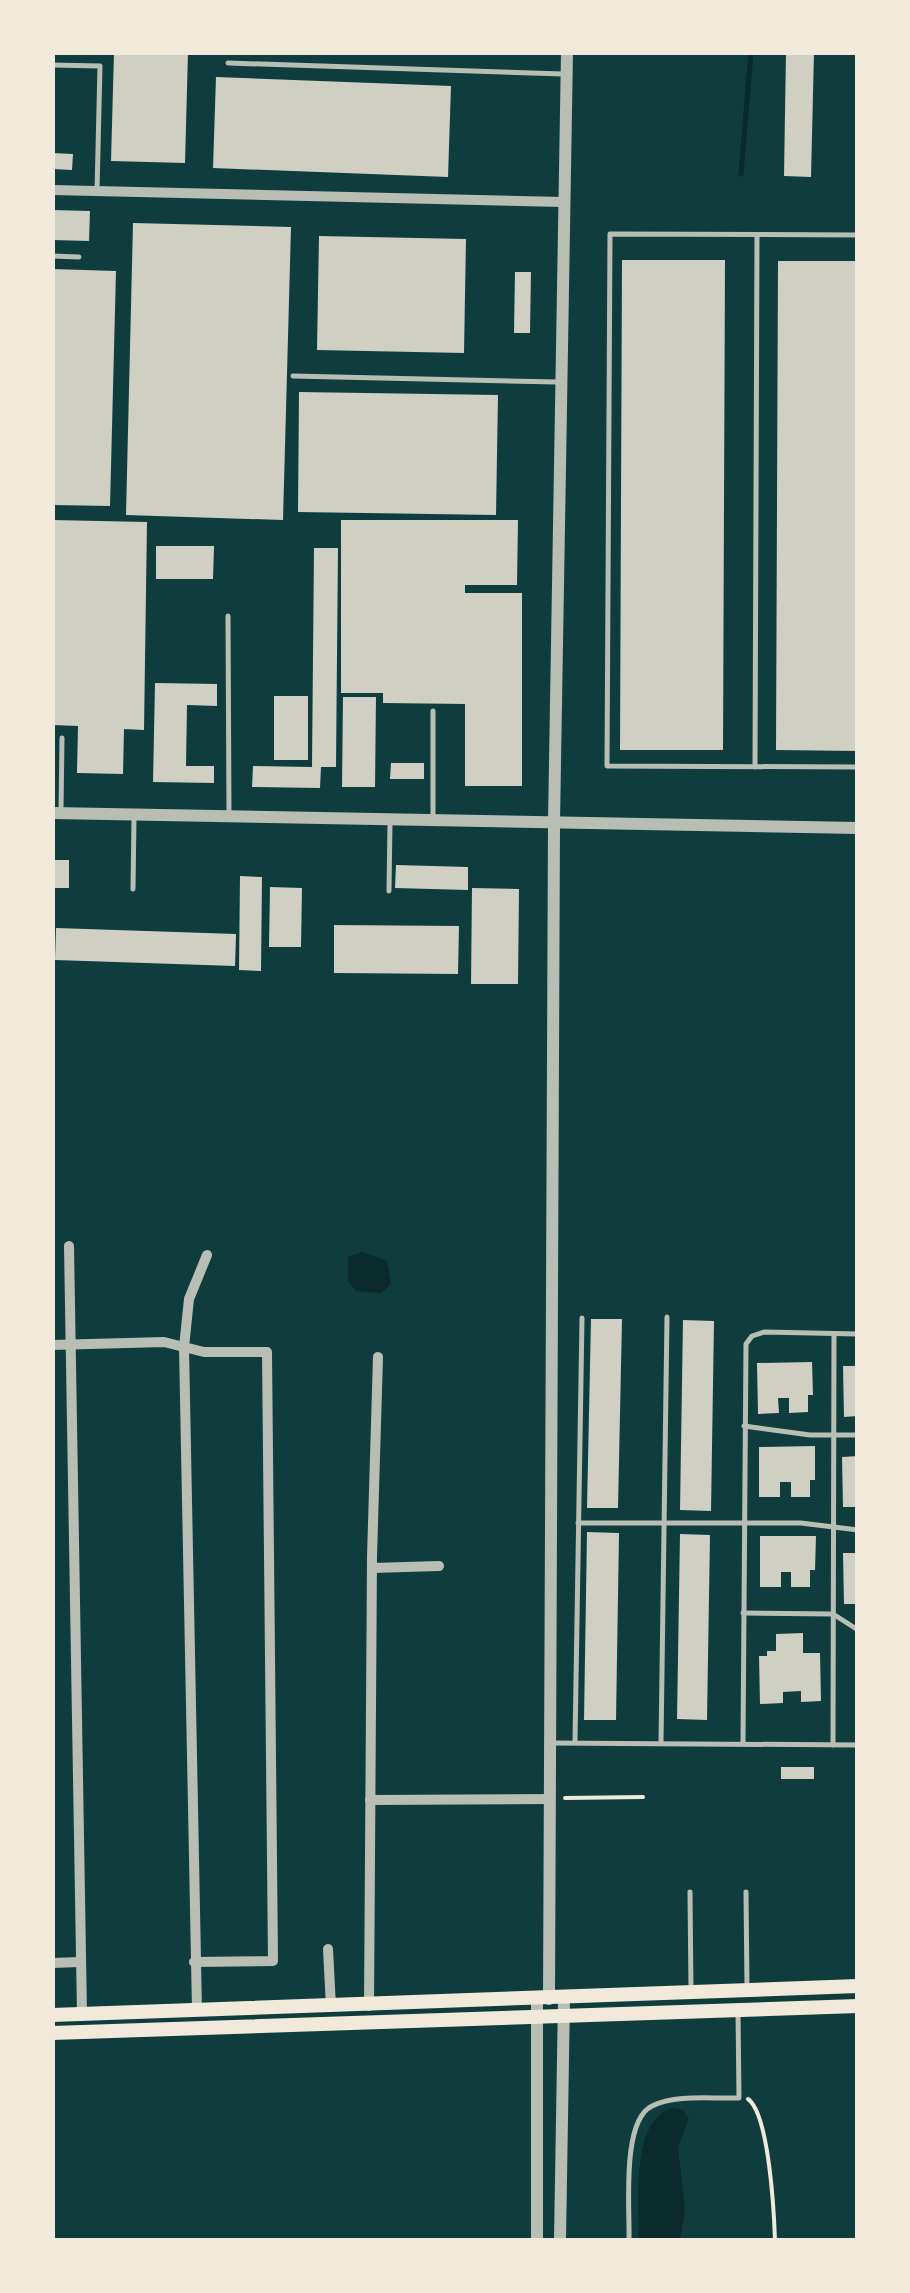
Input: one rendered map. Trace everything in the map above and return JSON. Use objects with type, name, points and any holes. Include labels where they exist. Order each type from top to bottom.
[{"type":"main road","points":[[52,2015],[858,1986]]},
{"type":"main road","points":[[52,2034],[858,2006]]},
{"type":"street","points":[[537,2240],[537,2018],[550,1999],[554,822],[567,52]]},
{"type":"street","points":[[52,190],[563,202]]},
{"type":"street","points":[[57,813],[858,828]]},
{"type":"street","points":[[69,1246],[82,2014]]},
{"type":"street","points":[[197,2011],[184,1347],[189,1298],[208,1255]]},
{"type":"street","points":[[52,1345],[164,1342],[204,1352],[267,1352],[272,1962],[194,1962]]},
{"type":"street","points":[[369,2006],[372,1568],[378,1357]]},
{"type":"street","points":[[372,1568],[439,1566]]},
{"type":"street","points":[[370,1800],[550,1798]]},
{"type":"street","points":[[328,1950],[331,2007]]},
{"type":"street","points":[[52,1963],[80,1962]]},
{"type":"street","points":[[550,1999],[564,2018],[560,2240]]},
{"type":"lane","points":[[228,63],[566,74]]},
{"type":"lane","points":[[52,66],[100,66],[97,191]]},
{"type":"lane","points":[[858,235],[610,234],[608,766],[858,768]]},
{"type":"lane","points":[[755,767],[757,235]]},
{"type":"lane","points":[[52,256],[79,257]]},
{"type":"lane","points":[[294,376],[560,382]]},
{"type":"lane","points":[[228,616],[229,816]]},
{"type":"lane","points":[[433,711],[433,820]]},
{"type":"lane","points":[[57,813],[62,738]]},
{"type":"lane","points":[[132,889],[134,815]]},
{"type":"lane","points":[[389,890],[390,819]]},
{"type":"lane","points":[[661,1744],[667,1317]]},
{"type":"lane","points":[[576,1742],[582,1318]]},
{"type":"lane","points":[[742,1744],[744,1356],[752,1336],[764,1332],[858,1334]]},
{"type":"lane","points":[[833,1745],[834,1334]]},
{"type":"lane","points":[[744,1426],[793,1433],[858,1435]]},
{"type":"lane","points":[[578,1523],[834,1526],[858,1530]]},
{"type":"lane","points":[[743,1612],[834,1614],[858,1630]]},
{"type":"lane","points":[[550,1743],[858,1745]]},
{"type":"lane","points":[[690,1892],[691,1993]]},
{"type":"lane","points":[[746,1892],[747,1990]]},
{"type":"lane","points":[[629,2240],[630,2152],[642,2114],[648,2107],[669,2101],[739,2098],[738,2010]]},
{"type":"path","points":[[550,1798],[642,1797]]},
{"type":"path","points":[[739,2098],[753,2100],[757,2107],[768,2158],[775,2240]]},
{"type":"water","points":[[362,1252],[387,1261],[391,1284],[381,1293],[356,1291],[348,1281],[348,1257]]},
{"type":"water","points":[[674,2108],[683,2110],[689,2119],[678,2147],[685,2210],[680,2240],[639,2240],[643,2145],[660,2115]]},
{"type":"building","points":[[114,52],[188,52],[185,163],[111,161]]},
{"type":"building","points":[[786,52],[814,52],[811,177],[784,176]]},
{"type":"building","points":[[216,77],[451,86],[448,177],[213,168]]},
{"type":"building","points":[[52,153],[73,154],[72,170],[52,169]]},
{"type":"building","points":[[52,210],[90,211],[89,241],[52,240]]},
{"type":"building","points":[[133,223],[291,227],[283,520],[126,515]]},
{"type":"building","points":[[319,236],[466,239],[464,353],[317,350]]},
{"type":"building","points":[[622,260],[725,260],[723,750],[620,750]]},
{"type":"building","points":[[778,261],[858,261],[858,751],[776,750]]},
{"type":"building","points":[[52,269],[116,271],[110,506],[52,505]]},
{"type":"building","points":[[515,272],[531,272],[530,333],[514,333]]},
{"type":"building","points":[[299,392],[498,395],[496,515],[298,512]]},
{"type":"building","points":[[52,520],[147,522],[144,730],[124,729],[123,774],[77,773],[78,726],[52,725]]},
{"type":"building","points":[[341,520],[518,520],[517,585],[465,585],[465,593],[522,593],[522,786],[465,786],[465,704],[383,703],[383,693],[341,693]]},
{"type":"building","points":[[156,546],[214,546],[213,579],[156,579]]},
{"type":"building","points":[[314,548],[338,548],[336,767],[321,767],[320,788],[252,787],[253,766],[312,767]]},
{"type":"building","points":[[155,683],[217,684],[217,706],[187,705],[186,766],[214,766],[214,783],[153,782]]},
{"type":"building","points":[[274,696],[308,696],[308,760],[274,760]]},
{"type":"building","points":[[343,697],[376,697],[375,787],[342,787]]},
{"type":"building","points":[[391,763],[424,763],[424,779],[390,779]]},
{"type":"building","points":[[52,860],[69,860],[69,888],[52,888]]},
{"type":"building","points":[[396,865],[468,867],[468,890],[395,888]]},
{"type":"building","points":[[240,876],[262,877],[261,971],[239,970]]},
{"type":"building","points":[[270,887],[302,888],[301,947],[269,947]]},
{"type":"building","points":[[472,888],[519,889],[518,984],[471,984]]},
{"type":"building","points":[[334,925],[459,926],[458,974],[334,973]]},
{"type":"building","points":[[56,928],[236,934],[235,966],[55,960]]},
{"type":"building","points":[[591,1319],[622,1319],[618,1508],[587,1508]]},
{"type":"building","points":[[683,1320],[714,1321],[711,1511],[680,1510]]},
{"type":"building","points":[[812,1362],[813,1395],[808,1395],[808,1412],[789,1413],[789,1398],[778,1398],[779,1413],[758,1414],[757,1363]]},
{"type":"building","points":[[843,1366],[858,1366],[858,1416],[844,1417]]},
{"type":"building","points":[[815,1446],[815,1480],[810,1480],[810,1497],[791,1497],[791,1482],[780,1482],[780,1497],[759,1497],[759,1447]]},
{"type":"building","points":[[858,1456],[858,1507],[843,1507],[842,1457]]},
{"type":"building","points":[[587,1532],[619,1533],[616,1720],[584,1720]]},
{"type":"building","points":[[680,1534],[710,1535],[707,1720],[677,1719]]},
{"type":"building","points":[[760,1536],[816,1536],[810,1587],[791,1587],[791,1572],[781,1572],[781,1587],[760,1587]]},
{"type":"building","points":[[843,1553],[858,1553],[858,1604],[844,1604]]},
{"type":"building","points":[[803,1633],[803,1653],[820,1653],[821,1701],[801,1702],[801,1691],[783,1692],[783,1703],[760,1704],[759,1656],[776,1651],[776,1634]]},
{"type":"building","points":[[781,1767],[814,1767],[814,1779],[781,1779]]},
{"type":"waterway","points":[[741,174],[751,52]]}]
